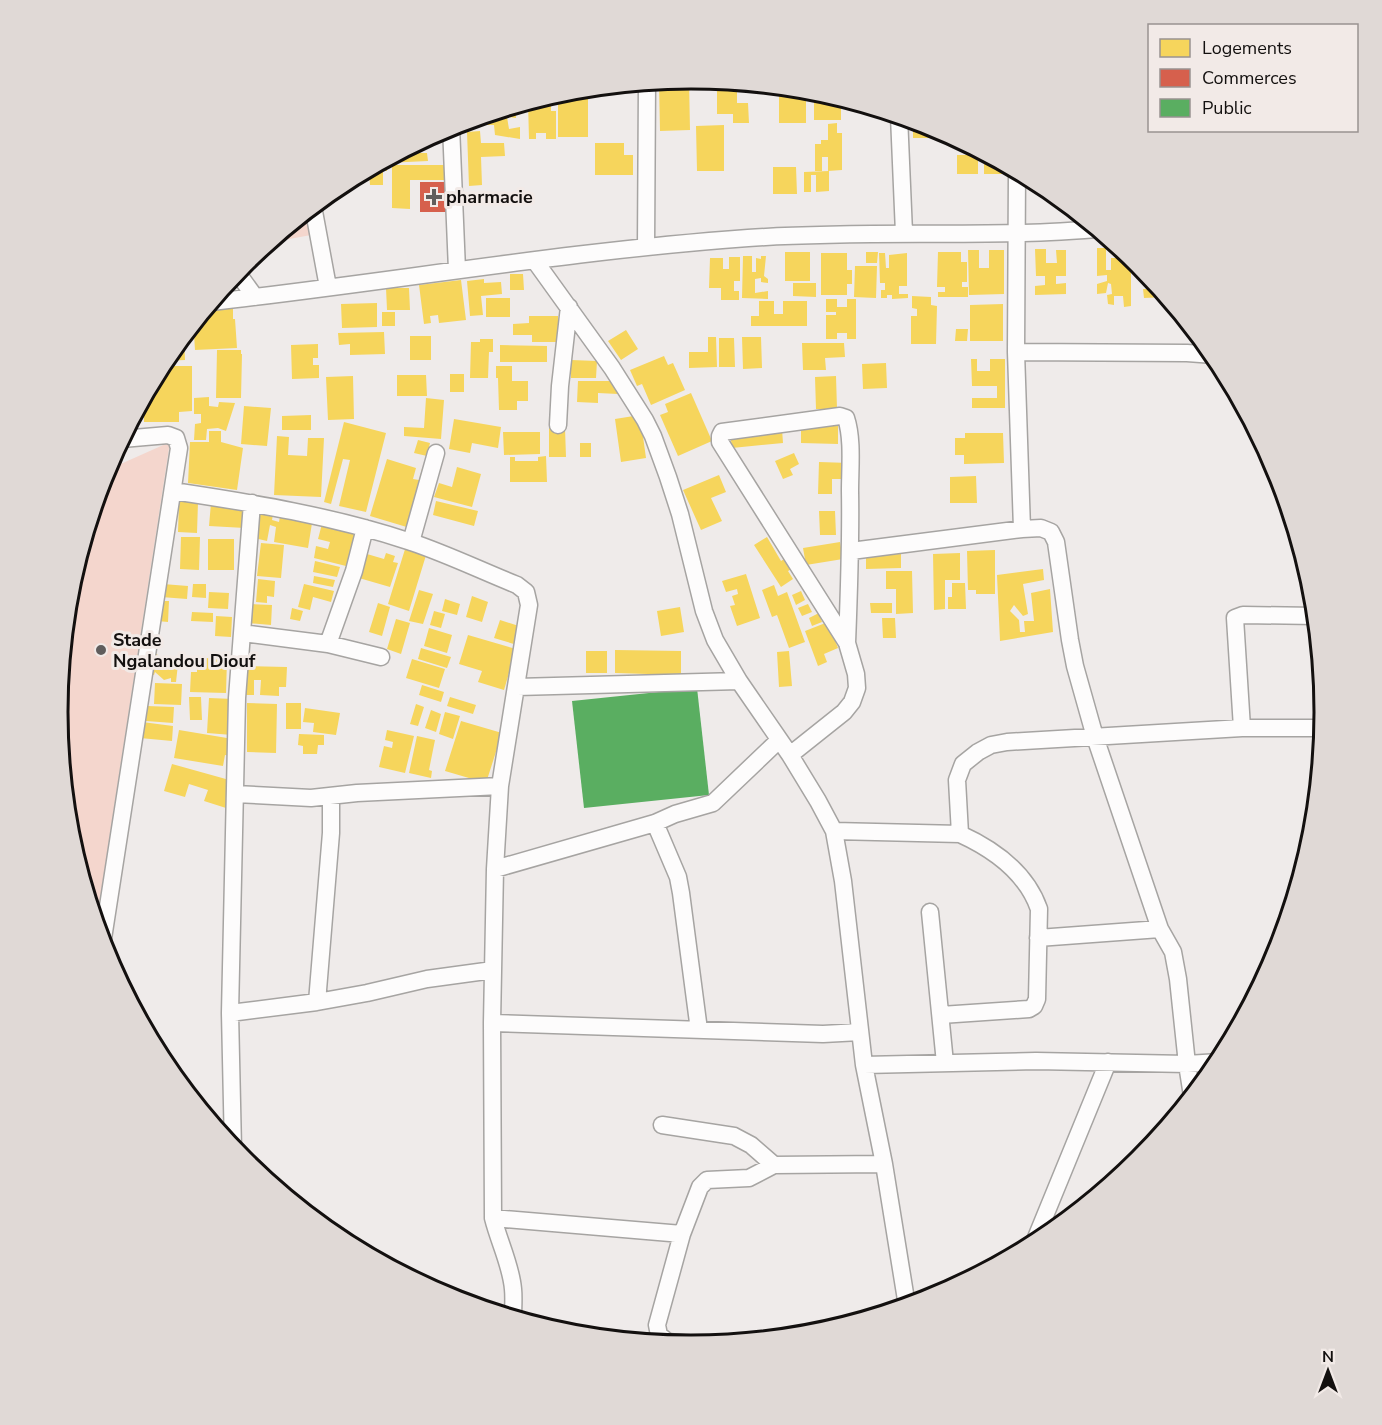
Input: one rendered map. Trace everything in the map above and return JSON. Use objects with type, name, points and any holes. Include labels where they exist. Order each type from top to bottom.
[{"type":"street","points":[[646,247],[647,90]]},
{"type":"street","points":[[899,125],[904,233]]},
{"type":"street","points":[[451,136],[457,270]]},
{"type":"street","points":[[1017,182],[1016,352],[1022,530]]},
{"type":"street","points":[[315,215],[328,287]]},
{"type":"street","points":[[222,301],[646,247],[748,238],[823,234],[1016,233],[1085,230]]},
{"type":"street","points":[[535,261],[632,399],[653,436],[680,514],[704,611],[715,640],[790,755],[834,831],[843,881],[864,1065],[884,1164],[906,1298]]},
{"type":"street","points":[[243,280],[255,297]]},
{"type":"street","points":[[558,425],[561,367],[569,308]]},
{"type":"street","points":[[1016,352],[1201,354]]},
{"type":"street","points":[[790,755],[844,712],[852,702],[857,688],[848,643],[849,426],[846,418],[840,416],[722,432],[720,442],[848,643]]},
{"type":"street","points":[[105,924],[179,448],[176,438],[168,435],[131,438]]},
{"type":"street","points":[[411,542],[436,453]]},
{"type":"street","points":[[172,491],[320,516],[364,528],[411,542],[517,585],[526,592],[529,605],[500,786],[495,869],[492,1023],[494,1218],[513,1288],[513,1310]]},
{"type":"street","points":[[233,1135],[230,1013],[237,698],[252,503]]},
{"type":"street","points":[[328,644],[354,571],[364,528]]},
{"type":"street","points":[[850,551],[1041,528],[1051,532],[1056,542],[1072,649],[1095,737],[1160,929],[1173,952],[1190,1086]]},
{"type":"street","points":[[1242,728],[1234,618],[1243,615],[1307,616]]},
{"type":"street","points":[[242,633],[328,644],[381,657]]},
{"type":"street","points":[[517,687],[740,681]]},
{"type":"street","points":[[960,834],[957,780],[963,764],[991,745],[1007,742],[1242,728],[1314,728]]},
{"type":"street","points":[[495,869],[655,823],[675,814],[713,803],[779,740]]},
{"type":"street","points":[[235,794],[297,798],[500,786]]},
{"type":"street","points":[[317,1002],[331,833],[331,796]]},
{"type":"street","points":[[655,823],[678,878],[699,1029]]},
{"type":"street","points":[[834,831],[960,834],[976,841],[1013,868],[1035,896],[1039,909],[1037,999],[1034,1006],[1029,1009],[941,1015]]},
{"type":"street","points":[[930,912],[945,1063]]},
{"type":"street","points":[[1038,938],[1160,929]]},
{"type":"street","points":[[230,1013],[317,1002],[427,979],[493,970]]},
{"type":"street","points":[[492,1023],[823,1034],[860,1032]]},
{"type":"street","points":[[864,1065],[1036,1061],[1206,1063]]},
{"type":"street","points":[[1038,1230],[1108,1062]]},
{"type":"street","points":[[662,1125],[734,1136],[751,1145],[774,1165]]},
{"type":"street","points":[[659,1335],[657,1325],[682,1234],[700,1187],[707,1180],[749,1178],[774,1165],[884,1164]]},
{"type":"street","points":[[494,1218],[682,1234]]},
{"type":"shaded area","points":[[309,220],[311,235],[285,240]]},
{"type":"shaded area","name":"Stade Ngalandou Diouf","points":[[170,442],[99,906],[79,834],[73,794],[69,753],[69,672],[79,591],[101,512],[119,465]]},
{"type":"building: Logements","points":[[689,89],[690,130],[660,131],[659,90]]},
{"type":"building: Logements","points":[[717,90],[737,90],[737,103],[748,103],[749,123],[733,123],[733,114],[717,114]]},
{"type":"building: Logements","points":[[779,95],[806,100],[806,123],[779,123]]},
{"type":"building: Logements","points":[[588,98],[588,137],[558,137],[558,104]]},
{"type":"building: Logements","points":[[814,101],[841,107],[841,120],[814,120]]},
{"type":"building: Logements","points":[[551,105],[551,111],[556,111],[556,139],[546,139],[546,133],[536,133],[536,139],[529,139],[528,111]]},
{"type":"building: Logements","points":[[507,117],[509,129],[520,127],[520,139],[495,135],[494,125],[485,125]]},
{"type":"building: Logements","points":[[837,123],[837,133],[842,133],[842,170],[828,171],[828,157],[822,157],[822,171],[815,171],[815,144],[821,144],[821,140],[828,140],[828,124]]},
{"type":"building: Logements","points":[[724,125],[724,171],[697,171],[696,126]]},
{"type":"building: Logements","points":[[480,131],[481,143],[504,143],[505,156],[481,157],[482,185],[469,186],[467,132]]},
{"type":"building: Logements","points":[[913,131],[934,138],[913,138]]},
{"type":"building: Logements","points":[[595,143],[624,143],[624,155],[633,155],[633,175],[595,175]]},
{"type":"building: Logements","points":[[418,152],[427,153],[428,161],[398,162]]},
{"type":"building: Logements","points":[[957,155],[971,155],[981,161],[978,161],[978,174],[957,174]]},
{"type":"building: Logements","points":[[984,162],[1005,174],[984,174]]},
{"type":"building: Logements","points":[[446,165],[446,180],[410,180],[410,209],[392,208],[392,166]]},
{"type":"building: Logements","points":[[773,167],[796,167],[797,194],[773,194]]},
{"type":"building: Logements","points":[[387,169],[387,171],[383,171],[383,185],[370,185],[370,179]]},
{"type":"building: Logements","points":[[829,171],[829,191],[816,192],[816,175],[811,175],[811,192],[804,192],[804,172]]},
{"type":"building: Logements","points":[[1097,248],[1106,248],[1106,270],[1111,270],[1111,258],[1117,258],[1131,271],[1131,306],[1124,307],[1123,296],[1114,296],[1114,305],[1108,304],[1107,295],[1112,294],[1111,284],[1108,283],[1106,293],[1097,294],[1097,284],[1107,281],[1107,275],[1097,276]]},
{"type":"building: Logements","points":[[1035,249],[1046,249],[1046,263],[1057,263],[1056,250],[1066,250],[1066,276],[1056,276],[1056,284],[1066,283],[1066,294],[1035,295],[1035,286],[1045,285],[1045,276],[1036,276]]},
{"type":"building: Logements","points":[[968,250],[979,250],[979,268],[989,268],[989,250],[1004,250],[1004,294],[969,295]]},
{"type":"building: Logements","points":[[785,252],[810,252],[810,281],[785,281]]},
{"type":"building: Logements","points":[[866,252],[878,252],[877,263],[866,263]]},
{"type":"building: Logements","points":[[938,252],[961,252],[961,262],[967,262],[967,282],[962,282],[962,287],[968,287],[968,297],[938,297],[938,292],[945,292],[945,287],[937,287]]},
{"type":"building: Logements","points":[[821,253],[847,253],[847,270],[852,270],[852,284],[847,284],[847,295],[821,295]]},
{"type":"building: Logements","points":[[879,253],[885,253],[886,268],[889,268],[889,255],[907,253],[907,286],[899,286],[899,294],[908,294],[908,298],[892,299],[892,295],[887,295],[887,298],[881,298],[881,290],[885,290],[885,283],[880,283]]},
{"type":"building: Logements","points":[[743,256],[752,256],[752,272],[756,272],[756,258],[761,259],[761,256],[766,256],[764,276],[768,279],[768,283],[761,282],[761,278],[755,279],[755,293],[768,291],[768,299],[742,298]]},
{"type":"building: Logements","points":[[729,257],[740,257],[740,281],[734,281],[734,291],[739,291],[739,300],[721,300],[721,288],[709,288],[710,258],[723,258],[723,269],[729,269]]},
{"type":"building: Logements","points":[[855,266],[877,266],[876,298],[854,297]]},
{"type":"building: Logements","points":[[510,274],[523,274],[524,290],[510,290]]},
{"type":"building: Logements","points":[[484,279],[484,283],[501,282],[502,294],[481,296],[483,315],[470,316],[467,281]]},
{"type":"building: Logements","points":[[461,280],[466,320],[439,323],[438,315],[430,316],[431,323],[424,324],[419,285]]},
{"type":"building: Logements","points":[[793,283],[816,283],[816,297],[793,296]]},
{"type":"building: Logements","points":[[1146,286],[1157,297],[1144,298],[1143,289],[1146,289]]},
{"type":"building: Logements","points":[[386,288],[409,288],[410,310],[387,310]]},
{"type":"building: Logements","points":[[912,296],[931,297],[931,305],[937,306],[936,344],[911,344],[911,316],[917,316],[917,309],[912,308]]},
{"type":"building: Logements","points":[[486,298],[510,298],[510,317],[486,317]]},
{"type":"building: Logements","points":[[826,299],[837,299],[837,307],[847,307],[847,299],[856,299],[856,339],[847,339],[847,333],[837,333],[837,339],[826,339],[826,315],[836,315],[836,312],[826,312]]},
{"type":"building: Logements","points":[[759,301],[774,301],[774,314],[783,314],[783,301],[807,301],[807,326],[751,326],[751,316],[759,316]]},
{"type":"building: Logements","points":[[377,303],[377,327],[342,328],[341,304]]},
{"type":"building: Logements","points":[[1003,304],[1003,341],[970,341],[970,305]]},
{"type":"building: Logements","points":[[233,308],[237,348],[195,350],[194,336],[214,310]]},
{"type":"building: Logements","points":[[382,312],[395,312],[395,326],[382,326]]},
{"type":"building: Logements","points":[[529,316],[558,316],[558,342],[532,342],[532,335],[513,335],[513,324],[529,323]]},
{"type":"building: Logements","points":[[956,329],[968,329],[967,341],[955,341]]},
{"type":"building: Logements","points":[[626,330],[638,349],[621,360],[608,341]]},
{"type":"building: Logements","points":[[384,332],[385,354],[350,355],[350,344],[339,345],[338,333]]},
{"type":"building: Logements","points":[[410,336],[431,336],[431,360],[410,360]]},
{"type":"building: Logements","points":[[708,337],[716,337],[717,367],[689,368],[689,352],[708,352]]},
{"type":"building: Logements","points":[[742,337],[761,337],[762,368],[743,369]]},
{"type":"building: Logements","points":[[719,338],[734,338],[735,367],[719,367]]},
{"type":"building: Logements","points":[[480,339],[493,339],[493,352],[489,352],[488,378],[470,378],[471,342],[480,342]]},
{"type":"building: Logements","points":[[802,343],[844,343],[845,357],[825,358],[826,370],[803,370]]},
{"type":"building: Logements","points":[[318,344],[318,358],[313,358],[313,365],[319,365],[319,378],[292,379],[291,345]]},
{"type":"building: Logements","points":[[500,345],[547,346],[547,362],[500,362]]},
{"type":"building: Logements","points":[[185,349],[185,360],[177,360]]},
{"type":"building: Logements","points":[[217,350],[241,350],[241,398],[216,398]]},
{"type":"building: Logements","points":[[664,356],[668,365],[673,363],[685,390],[651,405],[642,384],[637,386],[630,370]]},
{"type":"building: Logements","points":[[971,359],[977,359],[977,371],[990,371],[990,359],[1005,359],[1005,408],[972,408],[972,398],[997,398],[997,386],[972,386]]},
{"type":"building: Logements","points":[[571,360],[597,361],[596,378],[571,378]]},
{"type":"building: Logements","points":[[886,363],[887,388],[863,389],[862,364]]},
{"type":"building: Logements","points":[[173,366],[192,366],[192,411],[179,412],[179,422],[144,422],[144,414]]},
{"type":"building: Logements","points":[[496,366],[512,366],[512,381],[528,381],[528,401],[517,401],[517,410],[499,410]]},
{"type":"building: Logements","points":[[450,374],[464,374],[464,392],[450,392]]},
{"type":"building: Logements","points":[[397,375],[426,375],[427,396],[397,396]]},
{"type":"building: Logements","points":[[353,376],[354,419],[328,420],[326,377]]},
{"type":"building: Logements","points":[[836,376],[837,409],[816,409],[815,377]]},
{"type":"building: Logements","points":[[578,381],[618,381],[618,394],[598,393],[598,403],[577,402]]},
{"type":"building: Logements","points":[[691,393],[712,441],[678,456],[660,415],[668,412],[665,404]]},
{"type":"building: Logements","points":[[209,397],[209,406],[218,407],[219,402],[235,403],[226,431],[218,428],[207,429],[206,440],[194,440],[195,424],[201,423],[201,414],[194,414],[194,398]]},
{"type":"building: Logements","points":[[426,398],[444,400],[441,439],[404,436],[404,427],[424,428]]},
{"type":"building: Logements","points":[[244,406],[271,408],[267,446],[241,444]]},
{"type":"building: Logements","points":[[311,415],[311,430],[282,430],[282,416]]},
{"type":"building: Logements","points":[[640,415],[646,458],[621,462],[615,419]]},
{"type":"building: Logements","points":[[454,419],[501,427],[498,448],[472,443],[470,453],[449,449]]},
{"type":"building: Logements","points":[[344,422],[386,433],[366,512],[339,506],[350,460],[343,459],[331,504],[324,502]]},
{"type":"building: Logements","points":[[801,426],[838,426],[838,444],[801,443]]},
{"type":"building: Logements","points":[[549,428],[565,428],[566,457],[549,457]]},
{"type":"building: Logements","points":[[782,429],[783,443],[732,448],[730,433]]},
{"type":"building: Logements","points":[[209,431],[221,431],[221,442],[243,448],[237,490],[188,483],[190,442],[209,442]]},
{"type":"building: Logements","points":[[503,432],[540,432],[540,454],[504,455]]},
{"type":"building: Logements","points":[[965,433],[1003,433],[1004,463],[964,464],[964,455],[955,455],[955,438],[965,438]]},
{"type":"building: Logements","points":[[277,436],[289,437],[288,455],[307,456],[308,438],[324,438],[321,497],[274,495]]},
{"type":"building: Logements","points":[[418,440],[430,443],[427,456],[414,453]]},
{"type":"building: Logements","points":[[580,443],[591,443],[591,457],[580,457]]},
{"type":"building: Logements","points":[[794,453],[799,464],[790,469],[793,475],[783,479],[775,461]]},
{"type":"building: Logements","points":[[546,456],[547,482],[510,482],[510,457],[515,457],[515,461],[538,461],[538,457]]},
{"type":"building: Logements","points":[[387,459],[416,468],[413,479],[419,480],[422,469],[427,471],[410,528],[370,516]]},
{"type":"building: Logements","points":[[819,462],[850,463],[849,479],[832,479],[832,494],[818,494]]},
{"type":"building: Logements","points":[[457,467],[481,474],[472,507],[434,497],[439,483],[452,487]]},
{"type":"building: Logements","points":[[719,475],[726,492],[711,498],[722,521],[701,530],[683,490]]},
{"type":"building: Logements","points":[[976,476],[977,503],[950,503],[950,477]]},
{"type":"building: Logements","points":[[179,501],[198,502],[197,533],[178,532]]},
{"type":"building: Logements","points":[[436,501],[478,511],[474,526],[433,515]]},
{"type":"building: Logements","points":[[211,503],[247,505],[245,528],[209,526]]},
{"type":"building: Logements","points":[[259,508],[274,510],[272,520],[279,522],[281,511],[313,517],[308,548],[274,542],[276,527],[270,525],[267,541],[254,538]]},
{"type":"building: Logements","points":[[819,511],[835,511],[836,535],[820,535]]},
{"type":"building: Logements","points":[[323,520],[363,530],[354,568],[314,558],[316,546],[328,549],[330,542],[318,539]]},
{"type":"building: Logements","points":[[181,537],[200,537],[199,570],[180,569]]},
{"type":"building: Logements","points":[[767,537],[781,561],[790,555],[797,566],[788,571],[793,579],[781,587],[754,545]]},
{"type":"building: Logements","points":[[208,539],[234,539],[234,570],[208,570]]},
{"type":"building: Logements","points":[[840,542],[843,559],[806,565],[803,548]]},
{"type":"building: Logements","points":[[261,543],[284,545],[281,578],[257,576]]},
{"type":"building: Logements","points":[[406,546],[427,552],[409,611],[388,604]]},
{"type":"building: Logements","points":[[995,550],[995,594],[976,594],[976,590],[968,590],[967,551]]},
{"type":"building: Logements","points":[[386,553],[395,556],[393,562],[398,563],[390,587],[359,578],[367,554],[384,559]]},
{"type":"building: Logements","points":[[960,553],[960,580],[945,580],[945,609],[934,610],[933,554]]},
{"type":"building: Logements","points":[[901,554],[901,568],[866,569],[866,555]]},
{"type":"building: Logements","points":[[315,561],[340,567],[337,577],[313,572]]},
{"type":"building: Logements","points":[[1043,569],[1044,580],[1023,584],[1028,614],[1023,616],[1014,605],[1010,611],[1019,620],[1020,632],[1025,632],[1024,621],[1034,621],[1031,593],[1050,589],[1053,632],[1000,641],[997,575]]},
{"type":"building: Logements","points":[[886,571],[912,571],[913,613],[896,614],[896,589],[886,589]]},
{"type":"building: Logements","points":[[746,574],[760,618],[737,626],[730,606],[735,605],[732,596],[738,594],[737,589],[726,592],[722,581]]},
{"type":"building: Logements","points":[[314,576],[335,580],[333,587],[313,583]]},
{"type":"building: Logements","points":[[258,579],[275,581],[274,597],[267,596],[267,603],[256,602]]},
{"type":"building: Logements","points":[[952,583],[965,583],[966,609],[948,609],[948,597],[952,597]]},
{"type":"building: Logements","points":[[163,584],[188,586],[187,599],[161,597]]},
{"type":"building: Logements","points":[[193,584],[206,584],[206,598],[192,597]]},
{"type":"building: Logements","points":[[304,584],[334,591],[331,602],[313,597],[310,610],[298,607]]},
{"type":"building: Logements","points":[[774,585],[778,596],[787,592],[805,642],[789,648],[777,615],[772,617],[762,590]]},
{"type":"building: Logements","points":[[419,590],[433,594],[423,624],[409,621]]},
{"type":"building: Logements","points":[[801,591],[805,600],[796,605],[792,595]]},
{"type":"building: Logements","points":[[209,592],[229,593],[228,609],[208,608]]},
{"type":"building: Logements","points":[[472,596],[488,602],[482,622],[466,617]]},
{"type":"building: Logements","points":[[445,599],[460,604],[457,615],[442,611]]},
{"type":"building: Logements","points":[[158,601],[169,601],[168,622],[157,621]]},
{"type":"building: Logements","points":[[378,603],[390,607],[382,636],[369,632]]},
{"type":"building: Logements","points":[[870,603],[892,603],[892,613],[871,613]]},
{"type":"building: Logements","points":[[249,604],[272,605],[271,625],[248,623]]},
{"type":"building: Logements","points":[[808,604],[812,612],[802,616],[798,608]]},
{"type":"building: Logements","points":[[680,607],[684,632],[661,636],[657,611]]},
{"type":"building: Logements","points":[[292,608],[303,611],[300,621],[290,619]]},
{"type":"building: Logements","points":[[434,611],[445,614],[441,628],[430,625]]},
{"type":"building: Logements","points":[[192,612],[213,613],[213,622],[191,621]]},
{"type":"building: Logements","points":[[819,613],[822,622],[812,626],[809,618]]},
{"type":"building: Logements","points":[[216,616],[232,617],[231,637],[215,636]]},
{"type":"building: Logements","points":[[882,618],[895,618],[896,638],[883,638]]},
{"type":"building: Logements","points":[[396,619],[410,623],[401,654],[387,649]]},
{"type":"building: Logements","points":[[500,620],[522,627],[517,645],[494,638]]},
{"type":"building: Logements","points":[[828,622],[838,648],[824,654],[827,662],[818,666],[805,631]]},
{"type":"building: Logements","points":[[429,628],[452,635],[447,653],[424,646]]},
{"type":"building: Logements","points":[[468,635],[516,649],[504,690],[478,682],[482,671],[459,664]]},
{"type":"building: Logements","points":[[421,648],[451,657],[447,668],[418,659]]},
{"type":"building: Logements","points":[[615,650],[681,651],[681,675],[615,673]]},
{"type":"building: Logements","points":[[586,651],[607,651],[607,673],[586,673]]},
{"type":"building: Logements","points":[[789,651],[792,686],[779,687],[777,652]]},
{"type":"building: Logements","points":[[151,652],[158,655],[157,659],[166,658],[178,664],[176,682],[171,682],[171,678],[164,680],[155,672],[154,675],[146,674]]},
{"type":"building: Logements","points":[[205,658],[227,659],[226,693],[190,692],[191,672],[197,672],[197,667],[204,667]]},
{"type":"building: Logements","points":[[412,659],[445,669],[439,688],[406,678]]},
{"type":"building: Logements","points":[[247,666],[287,667],[286,687],[279,687],[279,696],[260,695],[261,680],[254,680],[254,695],[246,695]]},
{"type":"building: Logements","points":[[155,683],[182,684],[181,705],[154,704]]},
{"type":"building: Logements","points":[[422,685],[444,692],[441,702],[419,695]]},
{"type":"building: Logements","points":[[189,697],[201,697],[202,720],[190,720]]},
{"type":"building: Logements","points":[[450,697],[476,705],[473,714],[447,706]]},
{"type":"building: Logements","points":[[209,698],[234,699],[232,735],[207,733]]},
{"type":"building: Logements","points":[[247,703],[277,704],[276,753],[247,752]]},
{"type":"building: Logements","points":[[286,703],[301,703],[301,729],[286,729]]},
{"type":"building: Logements","points":[[416,704],[424,707],[418,726],[410,724]]},
{"type":"building: Logements","points":[[147,706],[174,707],[173,723],[146,721]]},
{"type":"building: Logements","points":[[305,708],[340,713],[336,735],[313,732],[314,723],[303,722]]},
{"type":"building: Logements","points":[[431,710],[441,714],[436,732],[425,728]]},
{"type":"building: Logements","points":[[445,712],[460,716],[453,739],[439,734]]},
{"type":"building: Logements","points":[[461,721],[502,733],[486,783],[445,771]]},
{"type":"building: Logements","points":[[142,722],[173,726],[172,741],[140,738]]},
{"type":"building: Logements","points":[[179,730],[233,739],[231,756],[225,755],[223,766],[174,758]]},
{"type":"building: Logements","points":[[387,730],[414,736],[405,773],[379,767],[384,746],[392,748],[393,742],[385,740]]},
{"type":"building: Logements","points":[[299,734],[324,735],[324,745],[318,745],[317,754],[303,754],[303,746],[298,745]]},
{"type":"building: Logements","points":[[417,736],[435,740],[429,770],[432,771],[431,778],[409,773]]},
{"type":"building: Logements","points":[[172,764],[233,781],[226,808],[204,801],[208,790],[189,784],[185,797],[164,791]]},
{"type":"building: Commerces","name":"pharmacie","points":[[420,182],[447,182],[447,212],[420,212]]},
{"type":"building: Public","points":[[697,688],[709,795],[584,808],[572,701]]},
{"type":"place","name":"pharmacie","points":[[434,197]]},
{"type":"place","name":"Stade Ngalandou Diouf","points":[[101,650]]}]
